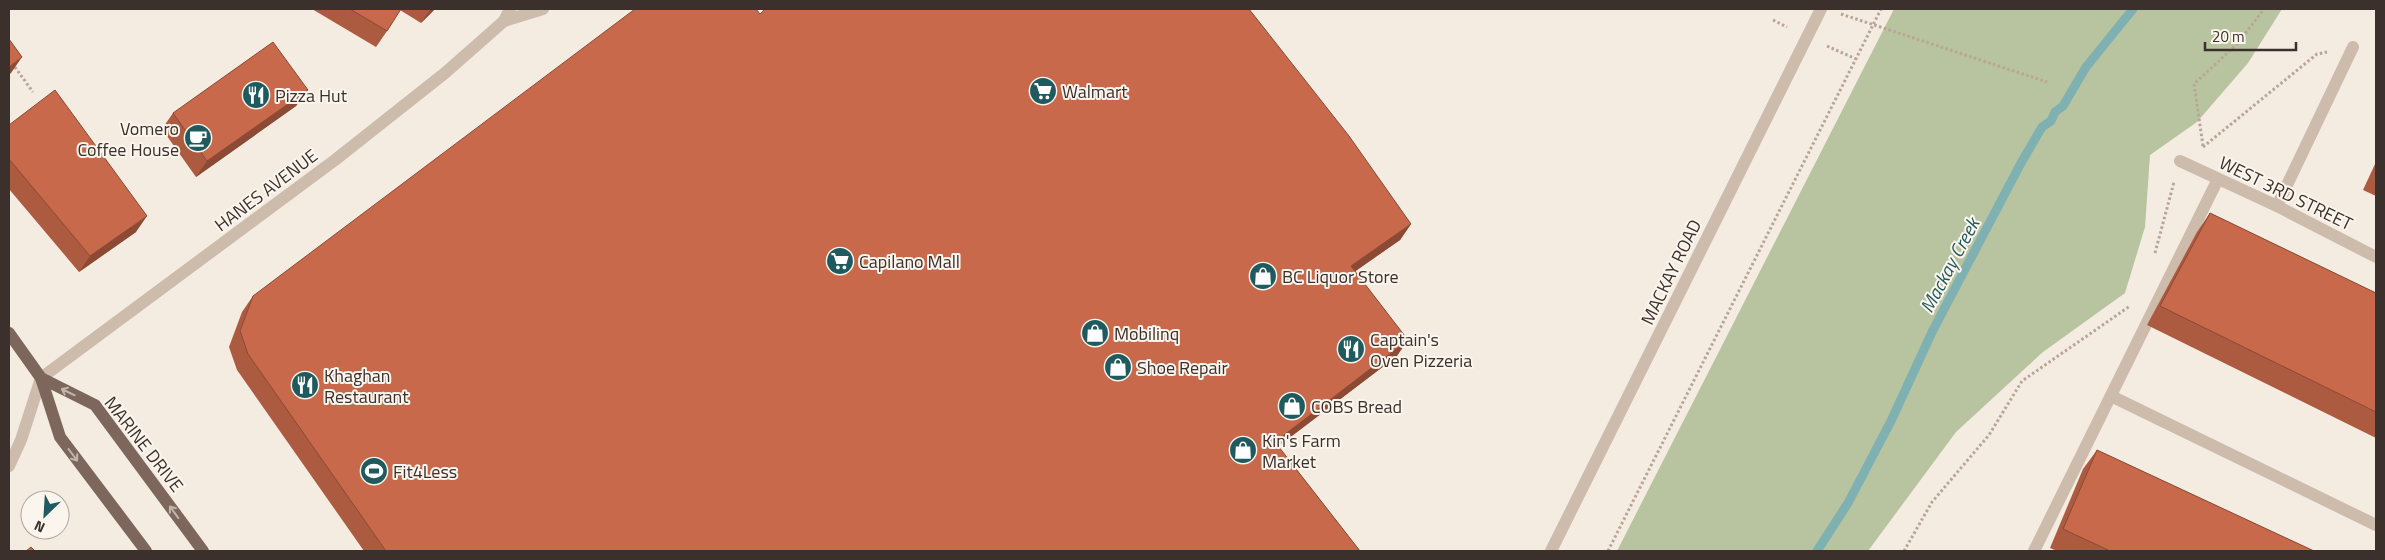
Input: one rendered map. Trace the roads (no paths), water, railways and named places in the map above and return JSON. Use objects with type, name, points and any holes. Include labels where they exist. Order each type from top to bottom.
[{"type":"main road","name":"MARINE DRIVE","points":[[9,333],[41,378],[60,437],[146,551]]},
{"type":"main road","name":"MARINE DRIVE","points":[[41,378],[95,405],[203,551]]},
{"type":"street","name":"HANES AVENUE","points":[[41,378],[335,160],[445,73],[504,21],[510,9]]},
{"type":"street","name":"HANES AVENUE","points":[[504,21],[543,9]]},
{"type":"street","name":"MACKAY ROAD","points":[[1551,551],[1821,9]]},
{"type":"street","points":[[2276,206],[2353,47]]},
{"type":"street","name":"WEST 3RD STREET","points":[[2180,161],[2276,206],[2376,257]]},
{"type":"street","points":[[2034,551],[2218,179]]},
{"type":"street","points":[[9,466],[21,440],[41,378]]},
{"type":"street","points":[[2111,396],[2376,525]]},
{"type":"waterway","name":"Mackay Creek","points":[[1817,551],[1848,503],[1891,421],[1933,330],[2021,163],[2042,127],[2051,121],[2055,112],[2063,106],[2086,67],[2133,9]]},
{"type":"place","name":"Walmart","points":[[1043,91]]},
{"type":"place","name":"Pizza Hut","points":[[256,95]]},
{"type":"place","name":"Vomero Coffee House","points":[[198,138]]},
{"type":"place","name":"Capilano Mall","points":[[840,261]]},
{"type":"place","name":"BC Liquor Store","points":[[1263,276]]},
{"type":"place","name":"Mobilinq","points":[[1095,333]]},
{"type":"place","name":"Captain's Oven Pizzeria","points":[[1351,349]]},
{"type":"place","name":"Shoe Repair","points":[[1118,367]]},
{"type":"place","name":"Khaghan Restaurant","points":[[305,385]]},
{"type":"place","name":"COBS Bread","points":[[1292,406]]},
{"type":"place","name":"Kin's Farm Market","points":[[1243,450]]},
{"type":"place","name":"Fit4Less","points":[[374,471]]}]
